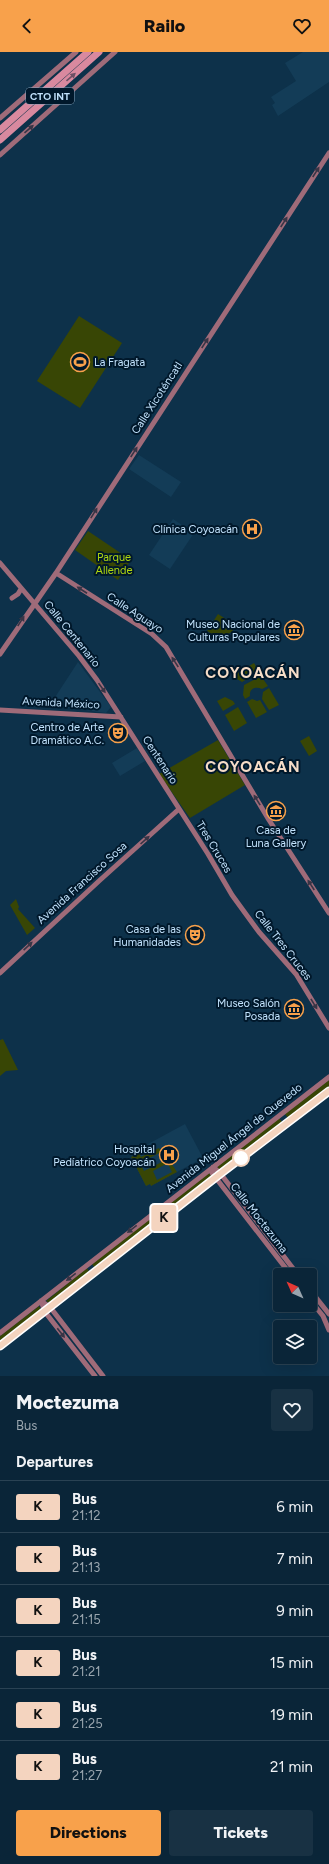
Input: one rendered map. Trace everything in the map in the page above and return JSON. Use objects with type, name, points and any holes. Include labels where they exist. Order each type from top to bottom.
[{"type":"highway","name":"CTO INT","points":[[0,130],[88,52]]},
{"type":"highway","name":"CTO INT","points":[[0,140],[99,52]]},
{"type":"street","name":"CTO INT","points":[[0,118],[76,52]]},
{"type":"street","name":"CTO INT","points":[[0,155],[115,52]]},
{"type":"street","name":"Calle Xicoténcatl","points":[[0,654],[56,573],[329,153]]},
{"type":"street","name":"Calle Centenario","points":[[0,563],[79,656],[122,719]]},
{"type":"street","name":"Calle Aguayo","points":[[56,573],[152,634],[166,647],[189,683],[243,777],[329,913]]},
{"type":"street","points":[[12,598],[18,594],[21,589]]},
{"type":"street","name":"Avenida México","points":[[0,710],[122,719]]},
{"type":"street","name":"Centenario","points":[[122,719],[179,809]]},
{"type":"street","name":"Tres Cruces","points":[[179,809],[232,895]]},
{"type":"street","name":"Avenida Francisco Sosa","points":[[0,973],[179,809]]},
{"type":"street","name":"Calle Tres Cruces","points":[[232,895],[259,932],[296,974],[329,1028]]},
{"type":"street","name":"Avenida Miguel Ángel de Quevedo","points":[[0,1333],[329,1077]]},
{"type":"street","name":"Avenida Miguel Ángel de Quevedo","points":[[0,1346],[215,1177],[329,1091]]},
{"type":"street","name":"Calle Moctezuma","points":[[213,1167],[293,1268]]},
{"type":"street","name":"Calle Moctezuma","points":[[213,1167],[212,1173],[286,1268]]},
{"type":"street","points":[[317,1299],[329,1314]]},
{"type":"street","points":[[41,1301],[50,1307],[103,1376]]},
{"type":"street","points":[[41,1301],[45,1312],[95,1376]]},
{"type":"street","points":[[317,1310],[326,1322],[329,1330]]},
{"type":"shaded area","points":[[303,52],[329,52],[329,82],[278,116],[272,105],[275,103],[271,97],[296,81],[285,63]]},
{"type":"shaded area","points":[[139,455],[181,482],[171,497],[129,469]]},
{"type":"shaded area","points":[[173,519],[194,533],[170,569],[149,555]]},
{"type":"shaded area","points":[[78,662],[111,707],[106,713],[50,705]]},
{"type":"shaded area","points":[[137,748],[145,761],[120,776],[112,763]]},
{"type":"shaded area","name":"Hospital Pedíatrico Coyoacán","points":[[185,1124],[203,1158],[151,1186],[150,1184],[146,1186],[131,1157],[139,1153],[137,1150]]},
{"type":"green space","name":"La Fragata","points":[[79,316],[122,343],[80,408],[37,381]]},
{"type":"green space","name":"Parque Allende","points":[[88,531],[131,560],[118,580],[75,550]]},
{"type":"green space","points":[[218,614],[232,623],[230,624],[233,631],[220,639],[207,631]]},
{"type":"green space","points":[[254,663],[259,672],[242,682],[232,676]]},
{"type":"green space","points":[[261,676],[268,686],[262,689],[253,688],[250,696],[245,699],[243,695],[244,685]]},
{"type":"green space","points":[[269,688],[279,705],[269,710],[262,699],[263,692]]},
{"type":"green space","points":[[225,697],[233,701],[235,704],[223,711],[217,701]]},
{"type":"green space","points":[[252,699],[257,701],[260,700],[267,712],[256,718],[247,702]]},
{"type":"green space","points":[[238,707],[247,723],[234,731],[225,715]]},
{"type":"green space","points":[[309,736],[317,751],[309,756],[300,741]]},
{"type":"green space","points":[[218,740],[245,785],[190,818],[159,774]]},
{"type":"green space","points":[[16,899],[19,907],[18,909],[35,928],[27,935],[10,905]]},
{"type":"green space","points":[[3,1039],[18,1070],[6,1071],[0,1076],[0,1040]]},
{"type":"green space","points":[[329,1080],[329,1087],[288,1118],[285,1114]]},
{"type":"green space","points":[[279,1118],[283,1123],[220,1170],[217,1167]]},
{"type":"green space","points":[[159,1148],[161,1152],[140,1163],[144,1171],[164,1161],[166,1164],[153,1171],[157,1180],[172,1172],[165,1158],[167,1157],[177,1172],[151,1186],[150,1184],[146,1186],[131,1157],[139,1153],[141,1157]]},
{"type":"green space","points":[[209,1173],[212,1177],[95,1268],[92,1264]]},
{"type":"green space","points":[[87,1268],[90,1273],[51,1304],[46,1301]]},
{"type":"green space","points":[[39,1306],[42,1311],[0,1342],[0,1336]]},
{"type":"bus line","name":"K","points":[[0,1346],[329,1091]]},
{"type":"place","name":"La Fragata","points":[[80,362]]},
{"type":"place","name":"Clínica Coyoacán","points":[[252,529]]},
{"type":"place","name":"Museo Nacional de Culturas Populares","points":[[294,630]]},
{"type":"place","name":"Centro de Arte Dramático A.C.","points":[[118,733]]},
{"type":"place","name":"Casa de Luna Gallery","points":[[276,811]]},
{"type":"place","name":"Casa de las Humanidades","points":[[195,935]]},
{"type":"place","name":"Museo Salón Posada","points":[[294,1009]]},
{"type":"place","name":"Hospital Pedíatrico Coyoacán","points":[[169,1155]]},
{"type":"district","name":"COYOACÁN","points":[[253,673]]},
{"type":"district","name":"COYOACÁN","points":[[253,767]]}]
